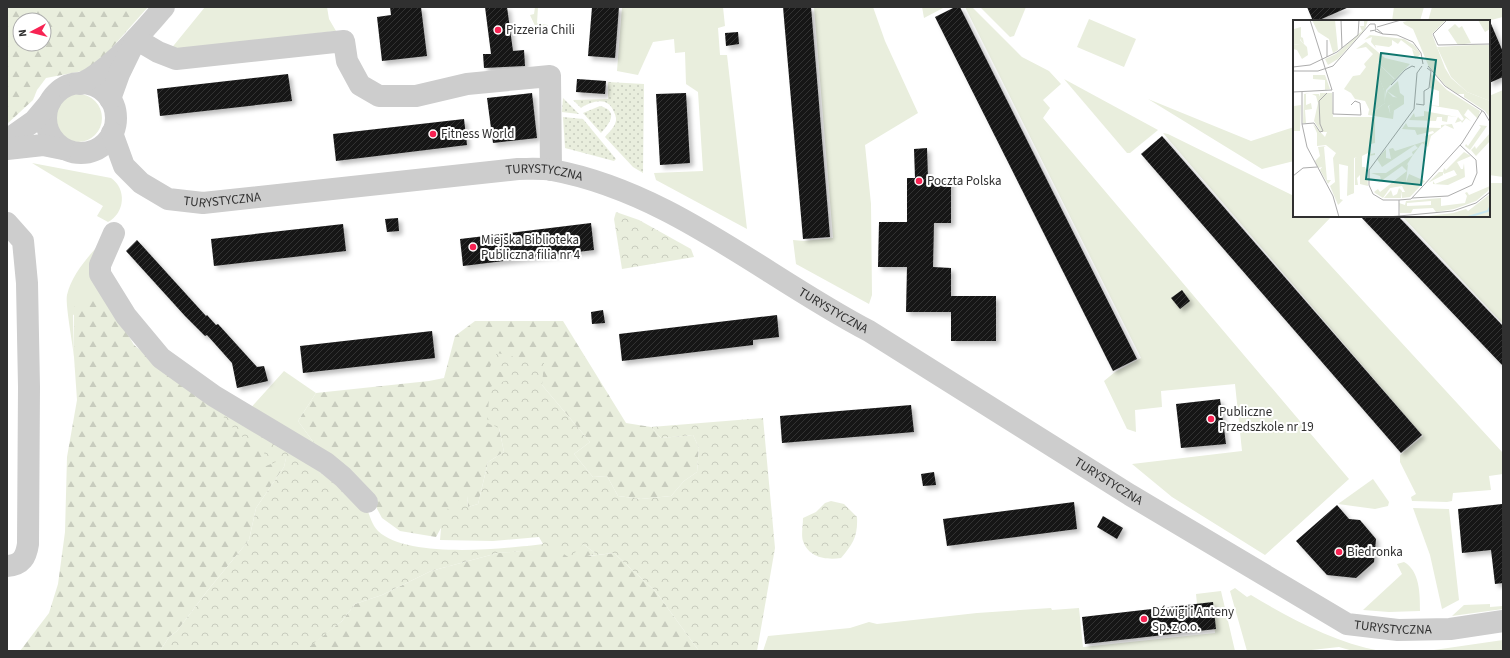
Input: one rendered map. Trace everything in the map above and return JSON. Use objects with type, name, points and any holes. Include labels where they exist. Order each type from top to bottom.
[{"type":"street","points":[[7,140],[34,121],[59,91],[93,78],[136,39],[164,7]]},
{"type":"street","points":[[136,39],[158,52],[176,59],[344,41],[347,60],[360,85],[379,96],[416,96],[467,84],[550,76],[551,170]]},
{"type":"street","points":[[110,99],[119,74],[136,39]]},
{"type":"street","points":[[7,149],[43,144],[63,148],[74,153],[85,153],[96,150],[105,143],[112,133],[115,122],[114,110],[110,99],[101,90],[91,85],[80,84]]},
{"type":"street","points":[[52,99],[47,109],[46,121],[48,132],[54,141],[63,148]]},
{"type":"street","name":"TURYSTYCZNA","points":[[112,133],[124,166],[141,184],[168,199],[202,203],[518,169],[551,170],[607,185],[686,220],[839,315],[869,331],[1130,495],[1347,624],[1398,630],[1450,629],[1503,621]]},
{"type":"street","name":"TURYSTYCZNA","points":[[85,153],[124,166]]},
{"type":"street","points":[[7,223],[22,241],[27,283],[29,387],[28,544],[26,554],[22,561],[14,566],[7,566]]},
{"type":"street","points":[[114,233],[100,265],[100,274],[126,316],[161,358],[214,396],[326,463],[343,477],[367,502]]},
{"type":"green space","points":[[7,7],[148,7],[93,69],[46,78],[37,90],[33,100],[7,124]]},
{"type":"green space","points":[[205,7],[327,7],[329,19],[336,31],[170,50]]},
{"type":"green space","points":[[535,7],[538,7],[537,23],[548,25],[547,32],[537,30],[530,15],[534,14]]},
{"type":"green space","points":[[622,7],[723,7],[725,26],[718,28],[720,55],[727,55],[747,229],[656,180],[654,173],[703,171],[698,92],[686,84],[685,52],[675,53],[674,39],[653,42],[638,75],[617,71]]},
{"type":"green space","points":[[814,7],[873,7],[885,41],[918,113],[865,145],[871,204],[872,295],[869,304],[796,264],[793,240],[804,241],[833,238]]},
{"type":"green space","points":[[922,7],[945,7],[924,18]]},
{"type":"green space","points":[[965,7],[972,7],[1022,57],[1049,71],[1061,84],[1043,100],[1050,108],[1043,118],[1349,479],[1265,555],[1172,497],[1132,464],[1242,451],[1235,384],[1161,391],[1162,407],[1135,410],[1136,432],[1127,429],[1104,381],[1115,372],[1141,358]]},
{"type":"green space","points":[[980,7],[1026,7],[1014,36],[1010,37]]},
{"type":"green space","points":[[1394,7],[1424,7],[1420,20],[1392,20]]},
{"type":"green space","points":[[1432,7],[1503,7],[1503,17],[1490,20],[1428,20]]},
{"type":"green space","points":[[1089,19],[1136,39],[1124,67],[1077,47]]},
{"type":"green space","points":[[1064,79],[1158,130],[1130,153],[1127,153]]},
{"type":"green space","points":[[608,82],[644,84],[643,173],[633,167],[605,137],[613,128],[616,121],[611,107],[604,102],[599,101],[590,103],[581,108],[573,100],[608,99]]},
{"type":"green space","points":[[1503,90],[1503,177],[1490,175],[1490,96]]},
{"type":"green space","points":[[73,94],[83,94],[92,98],[98,104],[101,109],[101,127],[92,138],[83,142],[73,142],[64,138],[58,132],[54,123],[54,113],[58,104],[64,98]]},
{"type":"green space","points":[[563,98],[579,114],[562,112]]},
{"type":"green space","points":[[1148,99],[1251,141],[1293,127],[1293,161],[1262,169]]},
{"type":"green space","points":[[600,106],[606,108],[611,114],[610,121],[601,133],[583,113]]},
{"type":"green space","points":[[563,117],[583,119],[616,159],[614,161],[565,148]]},
{"type":"green space","points":[[1163,133],[1168,134],[1293,196],[1293,217],[1331,217],[1308,241],[1503,453],[1503,474],[1489,476],[1491,490],[1453,493],[1452,501],[1447,502],[1412,501],[1411,497],[1416,494],[1400,462],[1400,455],[1423,436]]},
{"type":"green space","points":[[32,163],[111,178],[120,188],[122,194],[121,207],[118,213],[108,222],[97,216],[103,206]]},
{"type":"green space","points":[[1490,183],[1503,183],[1503,324],[1403,217],[1490,217]]},
{"type":"green space","points":[[616,212],[639,220],[691,249],[694,257],[622,269],[614,219]]},
{"type":"green space","points":[[102,241],[108,301],[73,315],[74,357],[68,315],[67,295],[69,287],[77,273]]},
{"type":"green space","points":[[86,298],[108,301],[134,345],[264,444],[286,458],[284,467],[256,508],[249,540],[177,631],[169,637],[160,651],[20,651],[49,613],[58,584],[65,532],[67,457],[77,400],[74,357],[74,304]]},
{"type":"green space","points":[[475,321],[563,321],[626,423],[651,427],[661,438],[693,435],[699,448],[697,472],[684,481],[671,496],[641,499],[618,496],[607,476],[593,477],[574,454],[590,442],[542,385],[518,376],[499,428],[504,452],[488,462],[478,504],[468,507],[467,496],[441,528],[436,537],[400,531],[382,518],[375,505],[322,454],[298,421],[316,393],[429,381],[444,378],[455,336]]},
{"type":"green space","points":[[497,353],[544,363],[542,385],[590,442],[574,454],[593,477],[607,476],[618,496],[641,499],[671,496],[684,481],[697,472],[699,448],[693,435],[661,438],[651,427],[763,418],[775,548],[757,651],[699,651],[656,592],[614,553],[587,556],[595,553],[583,544],[570,558],[556,549],[498,553],[431,571],[382,595],[355,604],[342,621],[304,651],[160,651],[169,637],[177,631],[249,540],[256,508],[284,467],[286,458],[266,466],[263,444],[248,442],[228,423],[210,399],[279,440],[367,509],[376,529],[392,540],[411,546],[457,550],[505,548],[543,544],[539,537],[493,541],[440,540],[441,528],[448,508],[467,495],[468,507],[478,504],[488,462],[504,452],[499,428],[487,423],[490,387],[517,376],[489,369]]},
{"type":"green space","points":[[284,371],[316,393],[298,421],[322,454],[248,411]]},
{"type":"green space","points":[[1373,479],[1389,502],[1388,506],[1375,509],[1338,504]]},
{"type":"green space","points":[[831,501],[844,504],[857,517],[857,529],[854,539],[841,558],[830,559],[819,557],[809,551],[802,539],[802,533],[803,518],[816,512],[825,503]]},
{"type":"green space","points":[[1413,508],[1449,509],[1459,600],[1442,609],[1430,555]]},
{"type":"green space","points":[[583,544],[595,553],[589,556],[614,553],[656,592],[699,651],[303,651],[342,621],[355,604],[382,595],[431,571],[498,553]]},
{"type":"green space","points":[[1404,562],[1413,571],[1416,577],[1420,597],[1420,611],[1389,612],[1363,610],[1402,574],[1397,564]]},
{"type":"green space","points":[[1235,588],[1247,597],[1251,595],[1313,629],[1346,642],[1380,651],[1353,651],[1339,647],[1302,651],[1247,651],[1230,591]]},
{"type":"green space","points":[[1221,591],[1235,651],[763,651],[768,636],[850,628],[869,622],[877,624],[977,613],[1051,608],[1052,610],[1079,608],[1083,647],[1215,633],[1212,603],[1197,604],[1196,594]]},
{"type":"green space","points":[[1490,604],[1490,607],[1503,606],[1503,609],[1452,616],[1464,605]]},
{"type":"green space","points":[[1503,640],[1503,651],[1433,651],[1434,650]]},
{"type":"building","points":[[390,7],[421,7],[427,56],[382,61],[377,17],[391,15]]},
{"type":"building","points":[[485,7],[507,7],[513,51],[524,50],[525,66],[484,68],[483,54],[491,54]]},
{"type":"building","points":[[592,7],[619,7],[615,58],[588,56]]},
{"type":"building","points":[[783,7],[811,7],[830,237],[803,239]]},
{"type":"building","points":[[955,7],[960,7],[1137,359],[1113,371],[935,17]]},
{"type":"building","points":[[1307,7],[1349,7],[1319,20],[1313,20]]},
{"type":"building","points":[[1490,21],[1503,52],[1503,77],[1490,83]]},
{"type":"building","points":[[738,32],[739,44],[726,46],[725,33]]},
{"type":"building","points":[[288,74],[292,101],[160,116],[157,89]]},
{"type":"building","points":[[577,79],[606,81],[605,94],[576,92]]},
{"type":"building","points":[[532,93],[537,138],[493,143],[487,98]]},
{"type":"building","points":[[686,93],[690,163],[660,165],[656,94]]},
{"type":"building","points":[[464,119],[467,145],[336,161],[333,134]]},
{"type":"building","points":[[1162,136],[1422,435],[1401,453],[1141,154]]},
{"type":"building","points":[[927,148],[928,178],[951,178],[951,223],[934,223],[933,267],[951,268],[951,296],[996,296],[996,341],[951,341],[951,312],[906,312],[907,267],[878,267],[879,222],[907,222],[907,178],[915,178],[914,149]]},
{"type":"building","points":[[1361,217],[1399,217],[1503,326],[1503,366]]},
{"type":"building","points":[[398,218],[399,231],[387,232],[385,219]]},
{"type":"building","points":[[591,223],[594,250],[463,266],[460,239]]},
{"type":"building","points":[[343,224],[346,251],[214,266],[211,239]]},
{"type":"building","points":[[137,240],[206,316],[207,315],[216,325],[218,324],[257,367],[264,366],[268,381],[237,388],[232,363],[207,335],[205,336],[185,316],[126,251]]},
{"type":"building","points":[[1182,290],[1190,301],[1180,309],[1171,298]]},
{"type":"building","points":[[603,310],[605,323],[592,324],[591,312]]},
{"type":"building","points":[[777,315],[779,337],[753,340],[753,345],[622,361],[619,334]]},
{"type":"building","points":[[432,331],[435,358],[303,373],[300,346]]},
{"type":"building","points":[[1220,399],[1226,444],[1181,448],[1176,404]]},
{"type":"building","points":[[911,405],[914,432],[782,443],[780,416]]},
{"type":"building","points":[[934,472],[936,485],[923,486],[921,474]]},
{"type":"building","points":[[1074,502],[1077,529],[947,546],[943,519]]},
{"type":"building","points":[[1502,504],[1503,583],[1495,584],[1491,550],[1462,553],[1458,509]]},
{"type":"building","points":[[1337,505],[1349,519],[1360,520],[1376,539],[1374,562],[1356,578],[1327,575],[1296,541]]},
{"type":"building","points":[[1103,516],[1123,528],[1117,539],[1097,527]]},
{"type":"building","points":[[1213,602],[1216,629],[1085,644],[1082,617]]},
{"type":"place","name":"Pizzeria Chili","points":[[498,30]]},
{"type":"place","name":"Fitness World","points":[[433,134]]},
{"type":"place","name":"Poczta Polska","points":[[919,181]]},
{"type":"place","name":"Miejska Biblioteka Publiczna filia nr 4","points":[[473,247]]},
{"type":"place","name":"Publiczne Przedszkole nr 19","points":[[1211,419]]},
{"type":"place","name":"Biedronka","points":[[1339,552]]},
{"type":"place","name":"Dźwigi i Anteny Sp. z o.o.","points":[[1144,619]]}]
